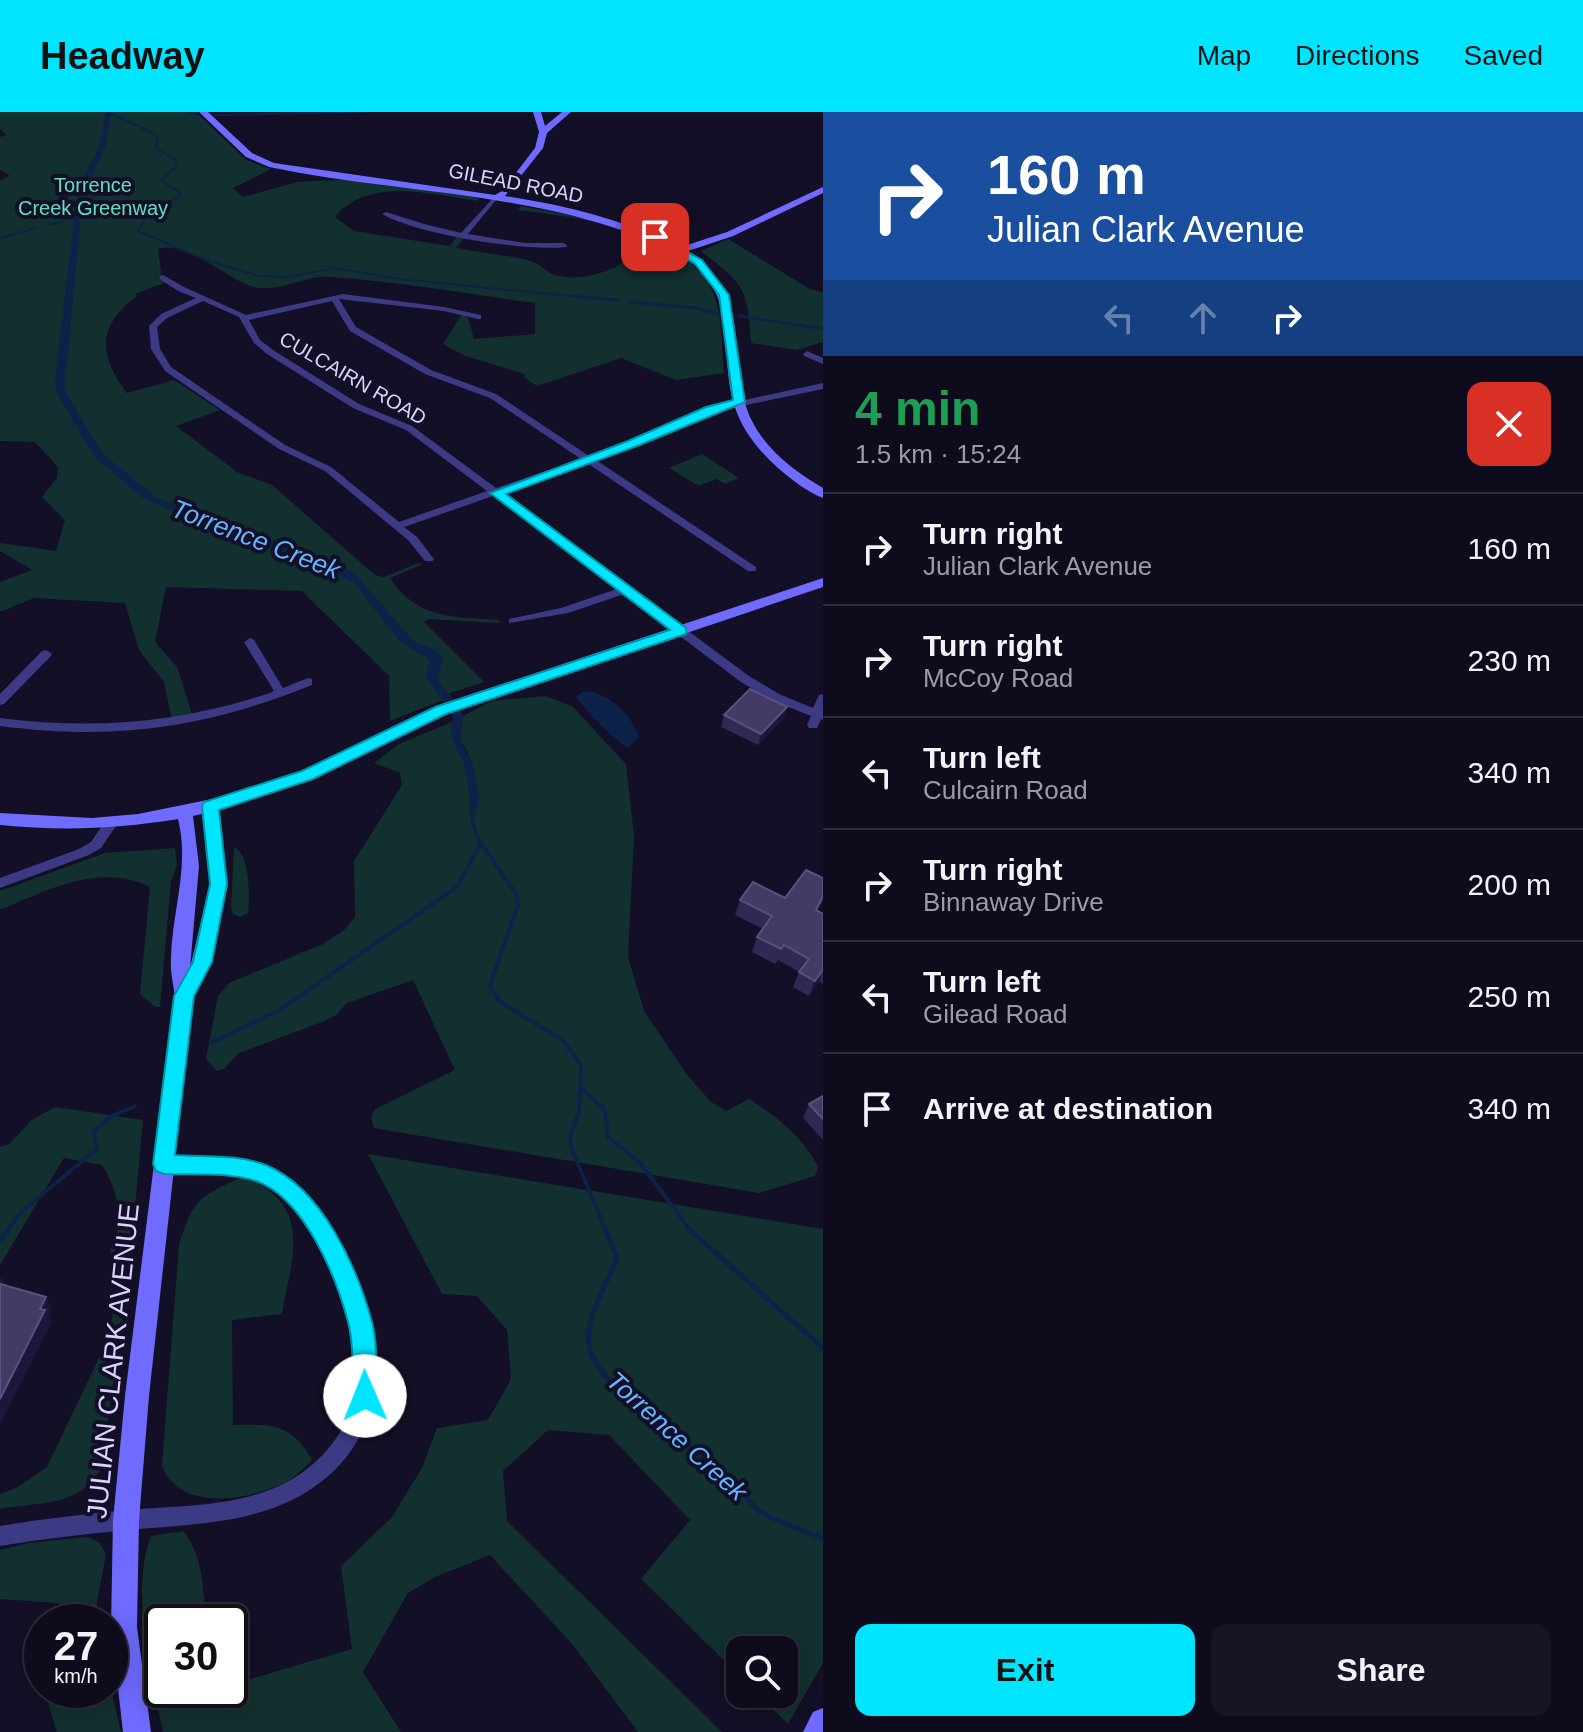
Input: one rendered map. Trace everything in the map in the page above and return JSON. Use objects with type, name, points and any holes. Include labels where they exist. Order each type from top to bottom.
[{"type":"main road","name":"GILEAD ROAD","points":[[203,112],[249,155],[271,165],[497,196],[621,225],[680,250],[707,270],[724,295],[739,402],[753,434],[770,453],[823,494]]},
{"type":"main road","points":[[497,196],[505,193],[539,148],[543,132],[537,112]]},
{"type":"main road","points":[[543,132],[567,112]]},
{"type":"main road","points":[[680,250],[739,230],[823,190]]},
{"type":"main road","points":[[0,819],[111,823],[210,807],[307,775],[468,701],[823,582]]},
{"type":"main road","name":"JULIAN CLARK AVENUE","points":[[184,996],[203,962],[219,884],[210,807]]},
{"type":"main road","name":"JULIAN CLARK AVENUE","points":[[137,1732],[124,1627],[126,1520],[184,996],[180,958],[190,891],[190,829],[184,812]]},
{"type":"main road","points":[[817,1732],[823,1722]]},
{"type":"street","points":[[464,234],[497,196]]},
{"type":"street","points":[[386,214],[405,222],[537,247],[563,245]]},
{"type":"street","name":"CULCAIRN ROAD","points":[[163,277],[245,318],[257,341],[270,352],[356,406],[409,428],[759,689],[818,718]]},
{"type":"street","points":[[334,297],[347,325],[353,329],[428,372],[493,396],[752,569]]},
{"type":"street","points":[[245,318],[334,297],[367,298],[478,317]]},
{"type":"street","points":[[203,298],[173,311],[153,326],[157,352],[168,369],[282,447],[328,469],[397,526],[429,559]]},
{"type":"street","points":[[807,354],[823,361]]},
{"type":"street","points":[[397,526],[633,444],[710,410],[823,386]]},
{"type":"street","points":[[513,621],[551,614],[624,590]]},
{"type":"street","points":[[250,642],[281,694]]},
{"type":"street","points":[[0,701],[46,654]]},
{"type":"street","points":[[0,722],[62,729],[150,727],[210,717],[308,682]]},
{"type":"street","points":[[818,718],[823,698]]},
{"type":"street","points":[[0,883],[84,852],[96,845],[111,823]]},
{"type":"street","points":[[0,1536],[126,1520],[225,1512],[273,1500],[307,1481],[334,1458],[352,1429],[365,1396],[361,1324],[332,1247],[306,1207],[284,1185],[261,1173],[237,1168],[164,1164]]},
{"type":"green space","name":"Torrence Creek Greenway","points":[[0,112],[196,112],[246,160],[271,169],[233,188],[243,197],[297,182],[358,179],[479,198],[478,201],[402,191],[383,192],[349,204],[335,217],[354,231],[450,246],[459,234],[466,236],[456,248],[531,261],[558,276],[582,277],[605,271],[626,260],[643,245],[621,230],[604,224],[518,210],[521,206],[601,222],[630,231],[682,256],[701,274],[717,304],[724,373],[676,380],[621,358],[537,386],[523,377],[527,375],[463,355],[443,344],[462,314],[468,318],[474,339],[535,334],[535,303],[333,277],[313,278],[274,288],[254,287],[194,255],[169,247],[158,249],[162,279],[167,282],[135,294],[137,296],[114,318],[106,342],[111,366],[127,393],[174,380],[220,410],[176,426],[237,472],[272,485],[375,575],[384,577],[418,563],[423,564],[390,578],[412,601],[438,613],[499,620],[500,623],[429,619],[424,622],[484,682],[441,696],[443,700],[390,721],[389,676],[302,591],[166,587],[155,642],[177,667],[193,717],[172,720],[164,682],[139,650],[125,603],[34,598],[0,612],[0,582],[32,570],[0,551],[0,543],[56,551],[65,520],[42,497],[57,478],[58,467],[35,442],[0,441],[0,180],[10,176],[0,170],[0,137],[7,135],[0,129]]},
{"type":"green space","points":[[728,239],[810,289],[823,292],[823,342],[797,350],[751,343],[748,310],[741,289],[727,272],[701,251]]},
{"type":"green space","points":[[702,454],[739,478],[725,484],[716,479],[699,486],[669,468]]},
{"type":"green space","points":[[545,696],[572,706],[626,764],[634,836],[628,957],[644,1011],[688,1076],[711,1102],[726,1111],[749,1099],[769,1112],[805,1147],[818,1167],[815,1176],[759,1193],[374,1128],[371,1118],[375,1109],[455,1070],[413,980],[347,1003],[325,1021],[239,1053],[224,1069],[217,1071],[206,1059],[218,996],[229,983],[323,944],[344,930],[355,917],[354,861],[402,785],[400,773],[374,763],[399,744],[452,722],[468,778],[470,817],[474,777],[470,758],[460,740],[463,716],[492,701]]},
{"type":"green space","points":[[234,847],[243,858],[249,886],[248,913],[240,917],[233,914],[231,907]]},
{"type":"green space","points":[[175,848],[177,865],[171,881],[160,1007],[155,1007],[140,994],[150,887],[132,880],[94,878],[55,887],[0,910],[0,891],[105,853]]},
{"type":"green space","points":[[55,1107],[143,1120],[131,1250],[128,1257],[120,1260],[112,1257],[110,1250],[118,1230],[118,1207],[102,1165],[64,1158],[0,1265],[0,1147],[9,1144],[32,1120]]},
{"type":"green space","points":[[368,1154],[823,1229],[823,1663],[798,1707],[798,1636],[726,1636],[726,1662],[641,1579],[690,1520],[609,1435],[548,1430],[503,1471],[507,1521],[722,1732],[638,1732],[573,1645],[490,1555],[435,1577],[408,1593],[363,1672],[401,1732],[163,1732],[158,1708],[248,1708],[248,1680],[352,1649],[341,1566],[392,1517],[422,1468],[437,1428],[488,1420],[511,1379],[507,1330],[477,1296],[442,1294]]},
{"type":"green space","points":[[240,1178],[258,1183],[281,1202],[293,1231],[293,1247],[282,1314],[232,1320],[233,1425],[279,1428],[296,1439],[312,1460],[294,1477],[261,1492],[221,1498],[202,1497],[184,1491],[171,1481],[162,1465],[179,1245],[193,1209],[199,1202]]},
{"type":"green space","points":[[120,1299],[125,1304],[100,1471],[91,1483],[69,1497],[0,1509],[0,1494],[16,1488],[47,1467],[108,1339],[115,1302]]},
{"type":"green space","points":[[183,1531],[199,1563],[205,1604],[144,1604],[144,1624],[142,1582],[151,1536]]},
{"type":"green space","points":[[88,1537],[100,1543],[106,1554],[97,1604],[0,1599],[0,1550],[28,1543]]},
{"type":"green space","points":[[50,1708],[115,1708],[121,1732],[57,1732]]},
{"type":"green space","points":[[772,1708],[797,1708],[788,1724]]},
{"type":"water","points":[[106,112],[111,112],[106,145],[83,195],[66,393],[103,454],[157,498],[240,530],[313,553],[354,573],[414,641],[437,651],[443,659],[437,679],[463,716],[460,740],[472,762],[479,799],[472,825],[466,768],[451,735],[453,715],[425,675],[429,663],[426,657],[399,641],[355,584],[327,568],[144,499],[94,456],[57,394],[55,378],[78,187],[99,147]]},
{"type":"water","points":[[584,691],[602,695],[631,720],[639,737],[628,748],[579,701],[576,696]]},
{"type":"building","points":[[750,689],[787,707],[761,734],[724,715]]},
{"type":"building","points":[[806,870],[823,878],[823,896],[816,910],[823,914],[823,970],[815,981],[799,972],[809,959],[784,945],[781,949],[757,937],[772,916],[740,900],[753,882],[785,898]]},
{"type":"building","points":[[823,1096],[823,1119],[809,1104]]},
{"type":"building","points":[[0,1284],[46,1297],[40,1309],[45,1310],[0,1399]]},
{"type":"waterway","points":[[108,112],[155,134],[158,138],[156,148],[176,160],[175,167],[161,181],[178,191],[180,196],[149,213],[138,231],[206,260],[259,276],[287,277],[335,268],[408,280],[577,296]]},
{"type":"waterway","points":[[186,112],[198,115]]},
{"type":"waterway","points":[[214,115],[361,112]]},
{"type":"waterway","points":[[49,225],[76,217]]},
{"type":"waterway","points":[[0,238],[37,228]]},
{"type":"waterway","points":[[572,296],[577,296]]},
{"type":"waterway","points":[[577,296],[617,300]]},
{"type":"waterway","points":[[577,296],[593,298]]},
{"type":"waterway","points":[[630,302],[696,308],[719,314]]},
{"type":"waterway","points":[[740,316],[823,329]]},
{"type":"waterway","name":"Torrence Creek","points":[[472,821],[478,838]]},
{"type":"waterway","name":"Torrence Creek","points":[[478,838],[516,894],[518,905],[490,985],[498,1000],[563,1041],[581,1065],[579,1112],[570,1136],[571,1147],[606,1231]]},
{"type":"waterway","points":[[211,1043],[278,1011],[457,887],[481,843]]},
{"type":"waterway","points":[[581,1087],[605,1110],[608,1137],[641,1164],[691,1230]]},
{"type":"waterway","points":[[7,1231],[22,1211],[97,1149],[94,1131],[112,1116],[135,1106]]},
{"type":"waterway","points":[[0,1240],[9,1229]]},
{"type":"waterway","name":"Torrence Creek","points":[[605,1229],[617,1257],[597,1302],[588,1338],[598,1366],[651,1418],[728,1477],[761,1512],[823,1538]]},
{"type":"waterway","points":[[691,1230],[823,1348]]},
{"type":"route","points":[[365,1396],[361,1324],[332,1247],[306,1207],[284,1185],[261,1173],[237,1168],[164,1164],[184,996],[203,962],[219,884],[210,807],[307,775],[441,711],[681,631],[496,493],[633,444],[710,410],[739,402],[724,295],[699,262],[655,237]]}]
